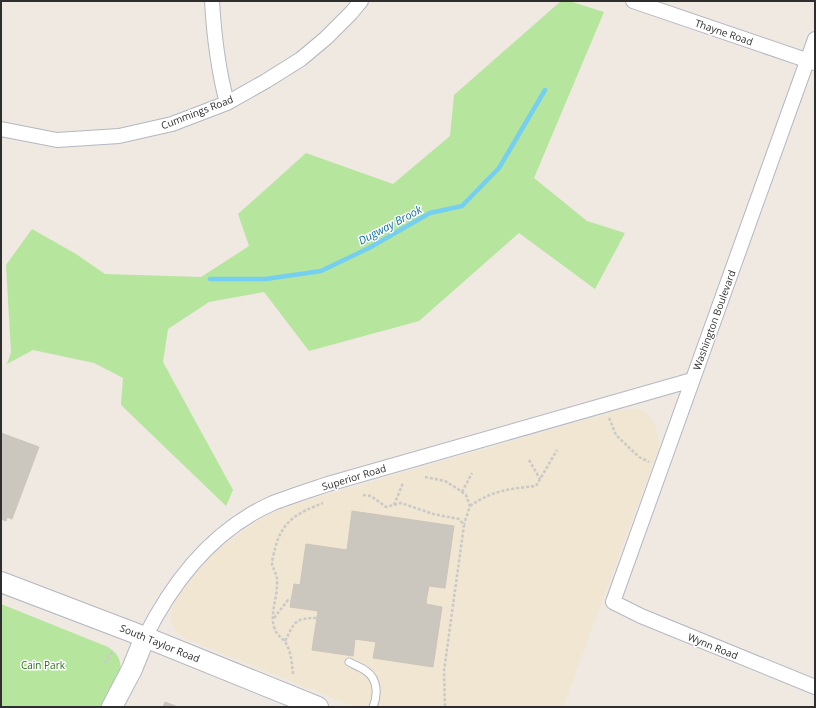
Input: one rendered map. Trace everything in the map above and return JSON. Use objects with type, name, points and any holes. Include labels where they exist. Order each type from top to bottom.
[{"type":"main road","name":"South Taylor Road","points":[[1,582],[145,637],[318,707]]},
{"type":"main road","name":"Superior Road","points":[[112,707],[132,669],[145,637]]},
{"type":"street","points":[[212,1],[214,36],[221,82],[227,103]]},
{"type":"street","name":"Cummings Road","points":[[1,129],[57,140],[119,136],[172,124],[227,103],[301,59],[326,38],[361,1]]},
{"type":"street","name":"Thayne Road","points":[[633,1],[811,62]]},
{"type":"street","name":"Washington Boulevard","points":[[613,602],[692,380],[811,62],[815,38]]},
{"type":"street","name":"Superior Road","points":[[145,637],[157,612],[169,594],[215,540],[230,528],[274,503],[328,484],[692,380]]},
{"type":"street","name":"Wynn Road","points":[[613,602],[641,616],[815,687]]},
{"type":"lane","points":[[348,662],[368,671],[375,682],[376,698],[373,707]]},
{"type":"path","points":[[609,416],[616,435],[639,458],[653,463]]},
{"type":"path","points":[[470,506],[482,498],[506,489],[536,486],[557,450]]},
{"type":"path","points":[[529,460],[541,479]]},
{"type":"path","points":[[462,492],[472,473]]},
{"type":"path","points":[[425,477],[445,481],[466,495],[470,506],[464,525],[444,671],[445,707]]},
{"type":"path","points":[[394,506],[403,483]]},
{"type":"path","points":[[363,495],[370,496],[386,507],[401,503],[433,514],[459,519],[464,525]]},
{"type":"path","points":[[293,674],[290,653],[284,641],[278,636],[274,626],[273,618],[277,575],[272,563],[276,544],[287,523],[300,512],[323,503]]},
{"type":"path","points":[[273,618],[288,600],[294,601]]},
{"type":"path","points":[[284,641],[295,622],[304,618],[317,618]]},
{"type":"path","points":[[105,663],[112,652]]},
{"type":"shaded area","points":[[623,409],[642,410],[648,415],[654,423],[657,431],[659,443],[658,450],[563,707],[355,707],[189,640],[175,630],[171,621],[172,610],[176,599],[195,574],[216,551],[254,523],[273,512],[301,502]]},
{"type":"green space","points":[[561,1],[569,1],[604,12],[534,178],[587,221],[625,233],[595,289],[519,233],[419,321],[309,351],[264,292],[209,302],[168,329],[163,362],[233,490],[226,506],[121,405],[123,378],[94,363],[33,350],[7,364],[11,352],[6,265],[32,229],[76,254],[105,274],[201,277],[249,246],[238,214],[306,153],[393,184],[450,136],[454,95]]},
{"type":"green space","name":"Cain Park","points":[[1,604],[108,647],[116,653],[120,660],[119,676],[116,684],[102,707],[1,707]]},
{"type":"building","points":[[1,433],[39,447],[12,519],[7,517],[6,521],[1,519]]},
{"type":"building","points":[[352,511],[454,526],[445,588],[429,586],[427,596],[426,604],[442,607],[433,667],[373,658],[376,642],[355,639],[353,656],[312,650],[318,611],[290,607],[294,584],[300,585],[306,544],[347,550]]},
{"type":"building","points":[[165,702],[178,707],[163,707]]},
{"type":"waterway","name":"Dugway Brook","points":[[210,279],[266,279],[321,271],[369,248],[430,213],[462,206],[499,168],[545,90]]}]
